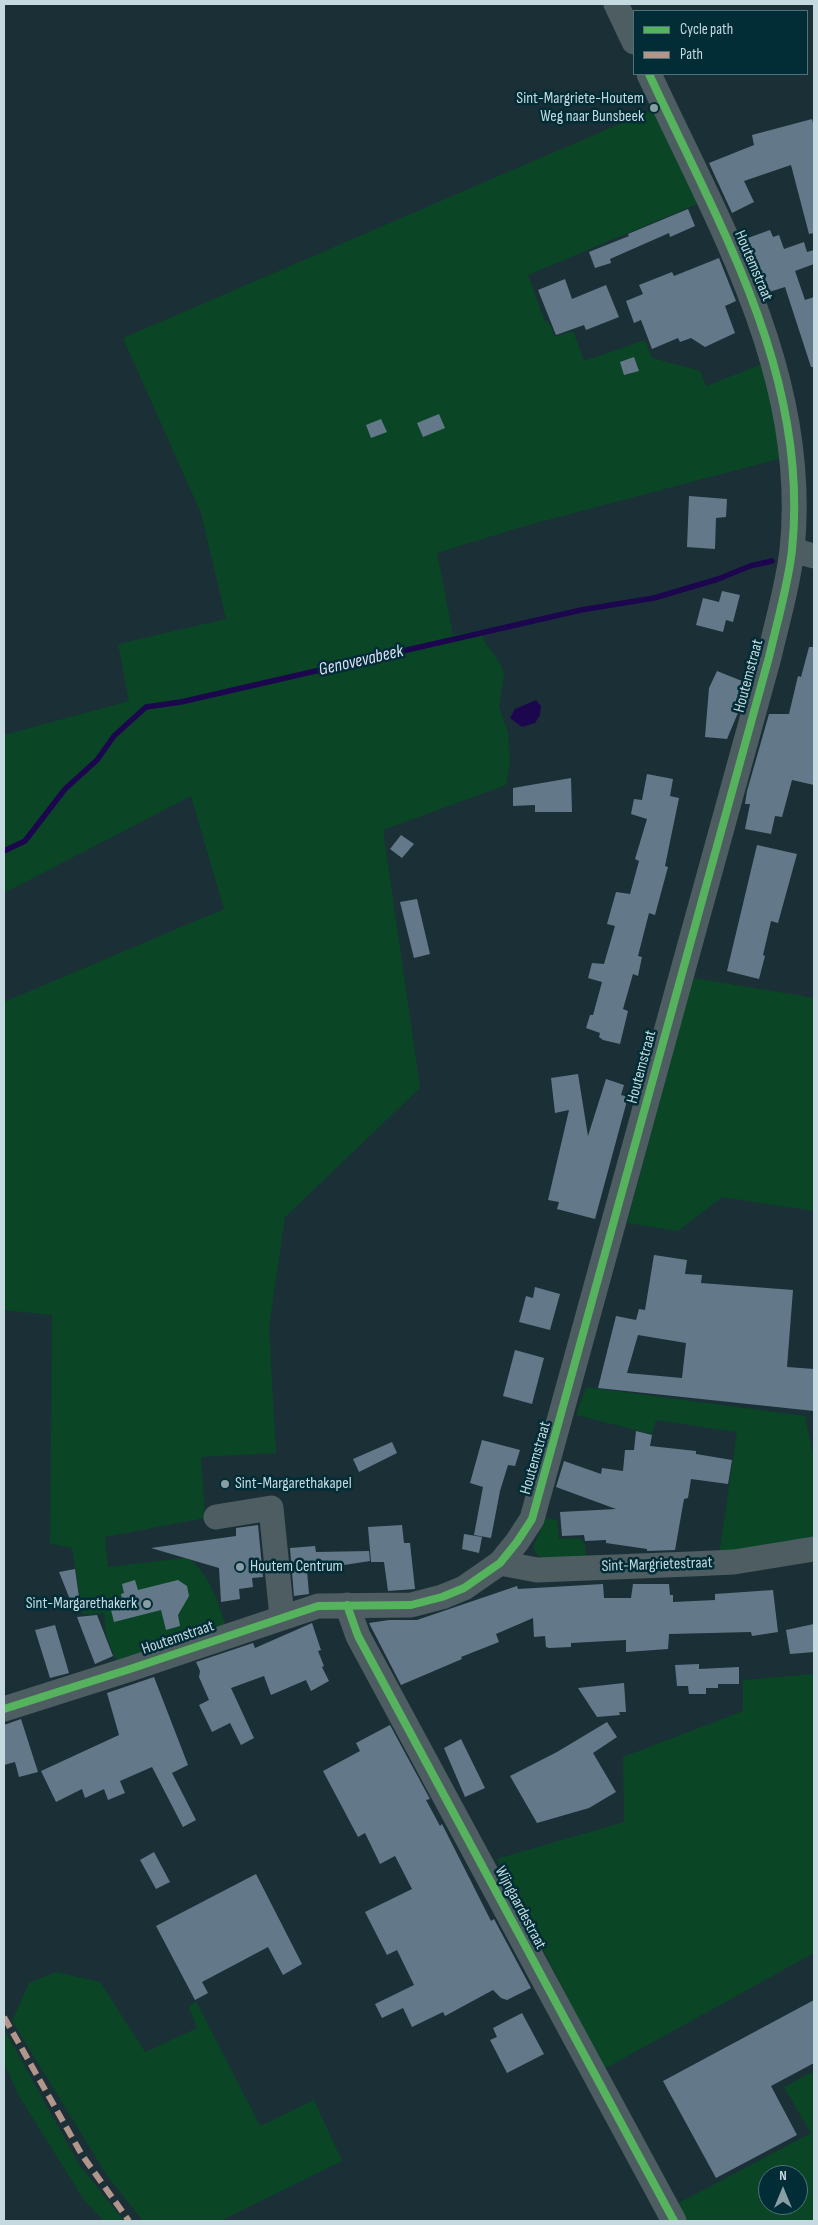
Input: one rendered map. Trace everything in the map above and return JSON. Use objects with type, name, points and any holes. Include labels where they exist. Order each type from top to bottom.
[{"type":"street","points":[[616,4],[633,40]]},
{"type":"street","name":"Houtemstraat","points":[[4,1709],[318,1606],[411,1605],[434,1599],[464,1588],[500,1562],[517,1542],[532,1519],[769,657],[803,553],[794,493],[788,424],[766,333],[749,288],[708,196],[649,75]]},
{"type":"street","points":[[216,1517],[271,1508],[282,1617]]},
{"type":"street","name":"Sint-Margrietestraat","points":[[500,1562],[537,1570],[672,1565],[734,1562],[814,1549]]},
{"type":"street","name":"Wijngaardestraat","points":[[348,1606],[363,1644],[674,2221]]},
{"type":"green space","points":[[652,110],[699,203],[528,275],[545,322],[548,321],[555,337],[573,331],[584,361],[645,340],[652,358],[700,371],[706,386],[765,363],[782,458],[521,527],[437,553],[453,635],[481,630],[484,641],[501,665],[504,674],[499,707],[508,733],[510,763],[506,785],[383,830],[420,1088],[285,1217],[269,1327],[276,1453],[201,1457],[205,1518],[105,1537],[108,1567],[185,1558],[193,1562],[206,1577],[226,1627],[117,1663],[106,1635],[104,1613],[83,1615],[72,1548],[50,1544],[52,1315],[4,1310],[4,1002],[224,909],[191,796],[4,893],[4,735],[129,701],[118,644],[226,619],[201,513],[123,338]]},
{"type":"green space","points":[[693,978],[814,998],[814,1211],[722,1197],[678,1231],[627,1223]]},
{"type":"green space","points":[[586,1387],[805,1416],[814,1462],[814,1537],[719,1555],[737,1432],[656,1420],[652,1434],[576,1415]]},
{"type":"green space","points":[[546,1518],[557,1520],[559,1539],[580,1538],[585,1545],[586,1556],[545,1558],[537,1555],[533,1547]]},
{"type":"green space","points":[[814,1674],[814,1953],[604,2069],[497,1859],[624,1822],[623,1757],[743,1711],[743,1680]]},
{"type":"green space","points":[[56,1972],[100,1982],[145,2052],[197,2028],[189,2007],[196,2001],[260,2126],[314,2100],[342,2161],[220,2221],[143,2221],[108,2177],[12,2021],[29,1983]]},
{"type":"green space","points":[[4,2029],[80,2166],[124,2221],[104,2221],[84,2200],[19,2096],[4,2063]]},
{"type":"green space","points":[[814,2071],[814,2221],[686,2221],[677,2204],[811,2133],[784,2087]]},
{"type":"shaded area","points":[[536,700],[541,706],[540,715],[535,723],[522,727],[510,718],[515,709]]},
{"type":"building","points":[[812,119],[814,127],[814,233],[809,234],[791,165],[744,181],[754,202],[732,213],[709,163],[754,145],[752,135]]},
{"type":"building","points":[[688,209],[695,226],[670,237],[669,233],[610,259],[611,263],[595,268],[589,252]]},
{"type":"building","points":[[770,230],[773,237],[779,235],[784,249],[804,242],[807,252],[814,250],[814,264],[795,271],[805,300],[814,297],[814,367],[811,367],[785,287],[766,293],[745,239]]},
{"type":"building","points":[[719,258],[736,301],[725,306],[735,333],[705,347],[691,338],[680,342],[678,338],[652,349],[641,320],[634,323],[626,301],[643,294],[639,285],[672,272],[674,276]]},
{"type":"building","points":[[565,279],[572,299],[606,285],[619,317],[586,330],[584,325],[556,335],[538,290]]},
{"type":"building","points":[[634,357],[639,371],[624,375],[620,362]]},
{"type":"building","points":[[439,414],[445,428],[423,437],[417,423]]},
{"type":"building","points":[[381,419],[387,432],[371,438],[366,425]]},
{"type":"building","points":[[689,496],[727,499],[726,517],[716,518],[715,549],[687,547]]},
{"type":"building","points":[[722,591],[740,595],[733,622],[726,620],[723,632],[696,625],[703,598],[719,602]]},
{"type":"building","points":[[809,647],[814,647],[814,785],[792,780],[782,817],[775,816],[771,834],[745,829],[750,804],[745,804],[747,791],[769,714],[789,714],[798,676],[801,677]]},
{"type":"building","points":[[717,671],[747,683],[740,708],[727,739],[705,737],[709,688]]},
{"type":"building","points":[[647,774],[673,779],[670,796],[679,798],[665,866],[668,867],[655,915],[649,913],[638,956],[642,957],[638,976],[633,974],[623,1009],[628,1011],[620,1044],[603,1040],[599,1037],[600,1033],[586,1028],[590,1015],[593,1015],[602,982],[588,978],[592,963],[604,964],[615,926],[607,924],[616,892],[630,894],[639,861],[635,859],[647,819],[631,814],[634,799],[642,800]]},
{"type":"building","points":[[571,778],[572,812],[535,812],[535,805],[513,806],[513,788]]},
{"type":"building","points":[[401,835],[414,844],[402,858],[390,849]]},
{"type":"building","points":[[757,845],[797,854],[778,923],[771,921],[759,979],[727,971]]},
{"type":"building","points":[[417,899],[430,954],[414,958],[400,902]]},
{"type":"building","points":[[578,1074],[588,1136],[606,1079],[624,1085],[621,1095],[628,1097],[595,1219],[557,1209],[559,1202],[548,1200],[569,1110],[555,1113],[551,1078]]},
{"type":"building","points":[[654,1255],[687,1260],[685,1274],[702,1275],[701,1283],[793,1290],[787,1367],[814,1369],[814,1411],[598,1388],[616,1316],[636,1320],[639,1309],[645,1310]],"holes":[[[638,1335],[686,1343],[682,1378],[627,1373]]]},
{"type":"building","points":[[535,1287],[560,1294],[550,1330],[519,1322],[526,1296],[533,1298]]},
{"type":"building","points":[[515,1350],[544,1358],[532,1404],[503,1396]]},
{"type":"building","points":[[636,1431],[652,1435],[650,1446],[696,1451],[696,1454],[732,1460],[728,1484],[691,1479],[688,1498],[684,1499],[675,1550],[647,1551],[647,1549],[606,1543],[606,1540],[585,1541],[584,1535],[562,1536],[560,1512],[616,1509],[556,1487],[564,1461],[601,1474],[602,1468],[623,1471],[625,1450],[634,1450]]},
{"type":"building","points":[[482,1440],[520,1450],[515,1466],[508,1465],[500,1491],[491,1538],[474,1535],[483,1487],[470,1483]]},
{"type":"building","points":[[392,1442],[397,1453],[359,1472],[353,1459]]},
{"type":"building","name":"Houtem Centrum","points":[[258,1525],[263,1577],[252,1578],[253,1587],[239,1589],[240,1599],[221,1602],[219,1568],[151,1548],[236,1536],[236,1528]]},
{"type":"building","points":[[402,1525],[404,1543],[410,1543],[415,1589],[388,1591],[384,1562],[371,1562],[368,1527]]},
{"type":"building","points":[[464,1534],[482,1537],[479,1553],[462,1549]]},
{"type":"building","points":[[315,1546],[316,1552],[369,1551],[370,1561],[338,1566],[338,1569],[307,1571],[309,1594],[294,1596],[290,1548]]},
{"type":"building","points":[[75,1569],[81,1611],[75,1612],[59,1572]]},
{"type":"building","name":"Sint-Margarethakerk","points":[[135,1580],[138,1590],[178,1580],[187,1586],[189,1596],[178,1615],[180,1626],[166,1630],[161,1610],[114,1622],[109,1602],[122,1599],[121,1594],[124,1593],[122,1584]]},
{"type":"building","points":[[603,1584],[604,1598],[631,1598],[633,1584],[669,1584],[670,1595],[673,1595],[673,1602],[715,1600],[715,1594],[773,1590],[778,1632],[752,1636],[751,1632],[669,1634],[668,1649],[626,1652],[626,1640],[571,1643],[571,1647],[549,1648],[546,1647],[545,1636],[534,1637],[533,1618],[496,1634],[499,1642],[461,1657],[462,1659],[401,1685],[369,1623],[389,1620],[417,1620],[517,1586],[518,1589]]},
{"type":"building","points":[[97,1615],[113,1656],[95,1664],[77,1617]]},
{"type":"building","points":[[312,1623],[321,1650],[318,1651],[324,1666],[322,1667],[329,1681],[311,1691],[306,1680],[271,1695],[264,1676],[231,1688],[254,1738],[241,1745],[230,1723],[212,1732],[199,1705],[209,1700],[199,1677],[200,1671],[196,1662],[253,1643],[255,1648]]},
{"type":"building","points":[[814,1624],[814,1652],[790,1654],[786,1630]]},
{"type":"building","points":[[55,1625],[69,1673],[50,1678],[35,1630]]},
{"type":"building","points":[[699,1664],[699,1669],[739,1667],[739,1684],[718,1684],[718,1688],[706,1688],[706,1694],[689,1694],[688,1686],[677,1686],[675,1665]]},
{"type":"building","points":[[154,1677],[188,1765],[172,1773],[196,1820],[183,1827],[152,1767],[120,1781],[125,1793],[108,1800],[104,1789],[85,1798],[82,1789],[56,1802],[41,1771],[119,1735],[107,1693]]},
{"type":"building","points":[[624,1683],[626,1712],[619,1712],[620,1715],[597,1717],[578,1688]]},
{"type":"building","points":[[21,1719],[38,1772],[19,1777],[15,1762],[4,1765],[4,1725]]},
{"type":"building","points":[[607,1722],[617,1737],[593,1753],[616,1792],[589,1808],[537,1823],[510,1776],[557,1752]]},
{"type":"building","points":[[390,1725],[430,1799],[426,1800],[440,1826],[442,1824],[491,1921],[494,1919],[531,1988],[507,2000],[501,1998],[493,1990],[445,2016],[443,2012],[412,2027],[403,2008],[382,2018],[375,2004],[414,1985],[397,1950],[387,1955],[365,1912],[412,1889],[395,1856],[380,1864],[365,1833],[358,1837],[323,1771],[360,1751],[356,1743]]},
{"type":"building","points":[[461,1739],[485,1788],[465,1797],[444,1748]]},
{"type":"building","points":[[154,1852],[170,1882],[156,1889],[140,1860]]},
{"type":"building","points":[[256,1874],[302,1964],[283,1975],[268,1947],[202,1982],[208,1993],[195,2000],[156,1926]]},
{"type":"building","points":[[814,2000],[814,2063],[771,2086],[797,2135],[716,2178],[663,2081]]},
{"type":"building","points":[[522,2013],[544,2054],[507,2073],[490,2040],[497,2037],[493,2028]]},
{"type":"waterway","name":"Genovevabeek","points":[[4,851],[25,841],[65,789],[97,760],[114,736],[146,707],[181,702],[581,610],[654,598],[718,579],[750,566],[772,561]]},
{"type":"marked path","points":[[4,2017],[82,2155],[129,2221]]},
{"type":"cycle path","points":[[4,1709],[318,1606],[411,1605],[442,1597],[464,1588],[500,1563],[532,1519],[769,657],[785,590],[792,550],[794,486],[787,423],[773,363],[754,303],[730,245],[649,75]]},
{"type":"cycle path","points":[[347,1605],[358,1636],[674,2221]]},
{"type":"place","name":"Sint-Margriete-Houtem Weg naar Bunsbeek","points":[[654,108]]},
{"type":"place","name":"Sint-Margarethakapel","points":[[225,1484]]},
{"type":"place","name":"Houtem Centrum","points":[[240,1567]]},
{"type":"place","name":"Sint-Margarethakerk","points":[[147,1604]]}]
